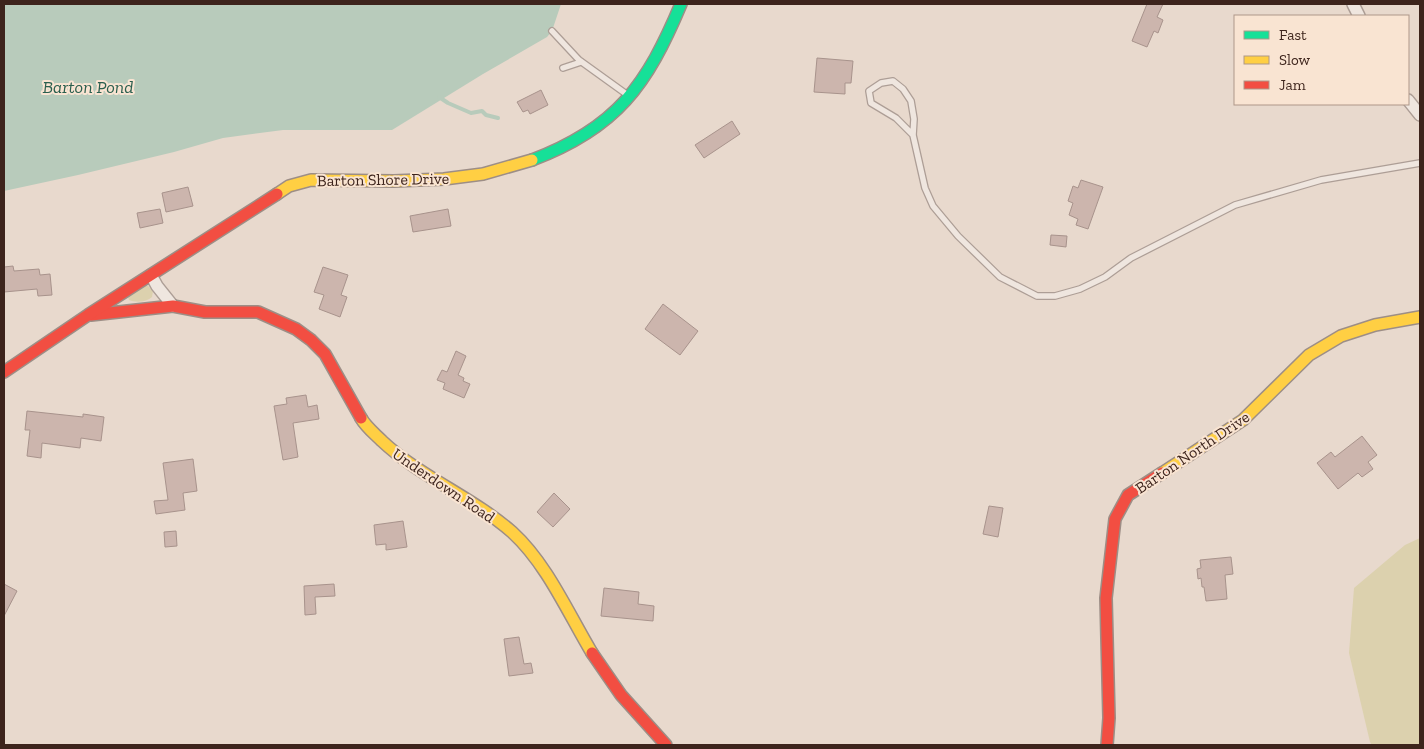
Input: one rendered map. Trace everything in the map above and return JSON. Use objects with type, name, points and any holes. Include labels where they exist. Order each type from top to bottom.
[{"type":"street","name":"Barton Shore Drive","points":[[4,372],[88,315],[289,186],[311,180],[446,179],[492,171],[539,158],[576,141],[611,116],[630,97],[660,54],[681,4]]},
{"type":"street","points":[[1409,101],[1420,115]]},
{"type":"street","points":[[151,275],[173,306]]},
{"type":"street","name":"Underdown Road","points":[[88,315],[173,306],[205,312],[258,312],[296,329],[311,340],[325,354],[365,425],[399,457],[467,499],[512,532],[537,558],[594,657],[622,695],[666,745]]},
{"type":"street","name":"Barton North Drive","points":[[1107,745],[1109,718],[1106,598],[1115,519],[1128,495],[1243,420],[1308,355],[1342,336],[1375,325],[1420,317]]},
{"type":"lane","points":[[552,31],[581,62],[622,89],[630,97]]},
{"type":"lane","points":[[563,68],[581,62]]},
{"type":"lane","points":[[913,134],[896,118],[872,103],[869,91],[881,83],[893,81],[903,89],[911,101],[914,119],[913,134],[925,188],[933,206],[958,236],[1000,277],[1037,296],[1055,296],[1080,289],[1105,276],[1131,258],[1235,205],[1321,180],[1420,163]]},
{"type":"shaded area","points":[[142,286],[148,286],[153,291],[152,297],[141,302],[129,300],[128,297]]},
{"type":"shaded area","points":[[1420,538],[1420,745],[1372,745],[1349,653],[1354,588],[1405,545]]},
{"type":"water","name":"Barton Pond","points":[[4,4],[561,4],[552,31],[547,37],[392,130],[283,130],[223,138],[174,152],[4,191]]},
{"type":"building","points":[[1147,4],[1163,4],[1157,17],[1163,20],[1158,33],[1154,31],[1147,47],[1132,41]]},
{"type":"building","points":[[817,58],[853,61],[851,83],[845,83],[845,94],[814,92]]},
{"type":"building","points":[[541,90],[548,105],[530,114],[528,110],[523,112],[517,102]]},
{"type":"building","points":[[732,121],[740,134],[704,158],[695,145]]},
{"type":"building","points":[[1081,180],[1103,187],[1088,229],[1076,225],[1078,219],[1069,215],[1073,203],[1068,201],[1073,186],[1078,188]]},
{"type":"building","points":[[188,187],[193,206],[166,212],[162,193]]},
{"type":"building","points":[[160,209],[163,223],[140,228],[137,213]]},
{"type":"building","points":[[448,209],[451,226],[413,232],[410,216]]},
{"type":"building","points":[[1051,235],[1067,236],[1066,247],[1050,245]]},
{"type":"building","points":[[13,266],[14,271],[39,269],[40,275],[50,274],[52,295],[38,296],[37,289],[4,292],[4,267]]},
{"type":"building","points":[[323,267],[348,275],[341,295],[347,297],[340,317],[319,309],[324,295],[314,292]]},
{"type":"building","points":[[663,304],[698,331],[680,355],[645,329]]},
{"type":"building","points":[[456,351],[466,356],[458,375],[464,378],[463,381],[470,384],[464,398],[443,389],[445,383],[437,380],[442,370],[447,372]]},
{"type":"building","points":[[306,395],[308,407],[317,405],[319,419],[293,423],[298,457],[283,460],[274,406],[287,404],[286,398]]},
{"type":"building","points":[[27,411],[83,417],[83,414],[104,417],[101,441],[81,438],[80,448],[42,443],[41,458],[27,456],[30,430],[25,430]]},
{"type":"building","points":[[1362,436],[1377,455],[1368,462],[1373,469],[1362,477],[1358,473],[1338,489],[1317,463],[1331,452],[1335,457]]},
{"type":"building","points":[[193,459],[197,491],[183,493],[185,510],[156,514],[154,501],[168,500],[163,463]]},
{"type":"building","points":[[554,493],[570,509],[553,527],[537,512]]},
{"type":"building","points":[[989,506],[1003,508],[998,537],[983,534]]},
{"type":"building","points":[[403,521],[407,547],[386,550],[386,544],[376,545],[374,525]]},
{"type":"building","points":[[176,531],[177,546],[165,547],[164,532]]},
{"type":"building","points":[[1231,557],[1233,574],[1225,575],[1227,599],[1206,601],[1201,578],[1198,579],[1197,569],[1201,568],[1200,560]]},
{"type":"building","points":[[4,584],[17,591],[4,616]]},
{"type":"building","points":[[334,584],[335,596],[315,597],[316,614],[305,615],[304,586]]},
{"type":"building","points":[[604,588],[639,592],[638,604],[654,606],[653,621],[601,616]]},
{"type":"building","points":[[519,637],[524,664],[531,663],[533,673],[509,676],[504,639]]},
{"type":"waterway","points":[[439,97],[471,113],[482,111],[486,115],[498,118]]},
{"type":"traffic: fast","points":[[532,160],[586,134],[608,118],[626,100],[641,81],[655,58],[681,4]]},
{"type":"traffic: slow","points":[[277,194],[289,186],[311,180],[394,181],[444,179],[483,174],[532,160]]},
{"type":"traffic: slow","points":[[1162,473],[1243,420],[1309,355],[1341,336],[1375,325],[1420,317]]},
{"type":"traffic: slow","points":[[361,418],[370,430],[397,454],[480,508],[512,532],[525,545],[556,590],[592,653]]},
{"type":"traffic: jam","points":[[4,372],[88,315],[277,194]]},
{"type":"traffic: jam","points":[[91,315],[173,306],[205,312],[258,312],[296,329],[325,354],[361,418]]},
{"type":"traffic: jam","points":[[1107,745],[1109,718],[1106,598],[1115,519],[1128,495],[1162,473]]},
{"type":"traffic: jam","points":[[592,653],[621,695],[666,745]]}]
